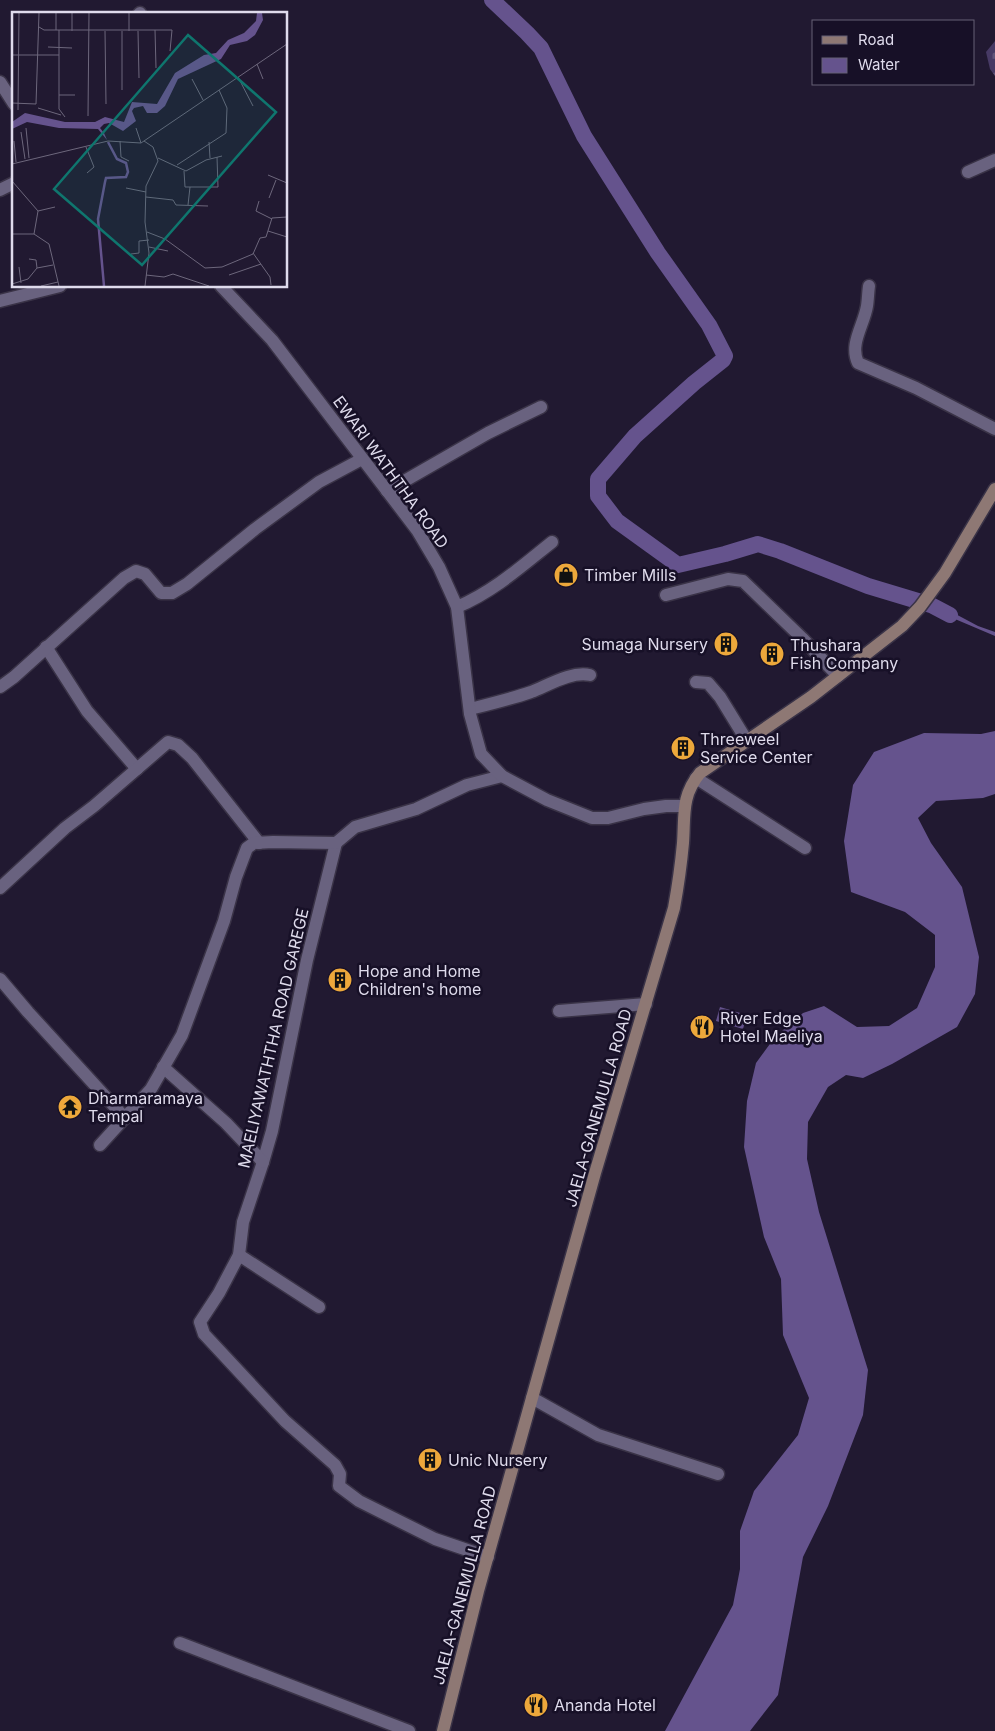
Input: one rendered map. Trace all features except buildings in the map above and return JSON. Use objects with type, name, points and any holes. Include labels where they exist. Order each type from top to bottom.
[{"type":"main road","name":"JAELA-GANEMULLA ROAD","points":[[442,1731],[488,1557],[595,1173],[664,944],[678,887],[683,842],[684,806],[687,794],[700,773],[811,697],[902,626],[945,573],[995,489]]},
{"type":"street","points":[[0,82],[12,101]]},
{"type":"street","points":[[968,172],[995,160]]},
{"type":"street","points":[[0,190],[12,184]]},
{"type":"street","points":[[869,286],[867,307],[858,331],[854,355],[858,363],[916,388],[995,429]]},
{"type":"street","points":[[0,301],[52,288]]},
{"type":"street","name":"EWARI WATHTHA ROAD","points":[[223,288],[272,340],[417,530],[439,567],[457,607],[470,709],[481,754],[502,776],[547,800],[592,818],[608,818],[644,809],[666,806],[684,806]]},
{"type":"street","points":[[387,490],[488,433],[541,407]]},
{"type":"street","points":[[0,687],[14,677],[124,578],[136,571],[145,574],[160,593],[172,594],[187,584],[255,528],[319,482],[362,458]]},
{"type":"street","points":[[457,607],[501,582],[552,542]]},
{"type":"street","points":[[666,596],[728,579],[743,581],[838,676]]},
{"type":"street","points":[[46,647],[87,711],[136,769]]},
{"type":"street","points":[[470,709],[521,695],[581,673],[590,675]]},
{"type":"street","points":[[696,682],[708,684],[720,697],[747,741]]},
{"type":"street","points":[[0,888],[65,828],[168,742],[178,745],[192,758],[259,843]]},
{"type":"street","points":[[100,1145],[151,1089],[182,1035],[206,973],[247,848],[254,843],[336,843],[355,827],[416,809],[467,785],[502,776]]},
{"type":"street","points":[[696,778],[805,848]]},
{"type":"street","name":"MAELIYAWATHTHA ROAD GAREGE","points":[[336,843],[307,960],[272,1131],[243,1222],[239,1255],[200,1322],[204,1334],[285,1421],[335,1465],[340,1474],[339,1486],[359,1501],[435,1540],[488,1557]]},
{"type":"street","points":[[0,979],[125,1118]]},
{"type":"street","points":[[559,1011],[646,1004]]},
{"type":"street","points":[[163,1067],[226,1123],[263,1162]]},
{"type":"street","points":[[239,1255],[320,1307]]},
{"type":"street","points":[[532,1398],[598,1435],[718,1474]]},
{"type":"street","points":[[180,1644],[409,1731]]},
{"type":"green space","points":[[995,41],[995,76],[990,69],[986,52]]},
{"type":"water","points":[[933,602],[978,626],[995,632],[995,636],[929,608]]},
{"type":"water","points":[[995,731],[995,794],[983,798],[936,801],[918,818],[931,843],[962,887],[979,957],[975,994],[957,1027],[892,1064],[863,1078],[846,1075],[828,1087],[808,1122],[807,1159],[819,1212],[868,1370],[863,1415],[828,1506],[803,1557],[778,1695],[750,1731],[665,1731],[733,1605],[740,1569],[740,1531],[754,1491],[798,1435],[809,1398],[783,1335],[781,1279],[764,1237],[744,1147],[747,1101],[756,1063],[775,1037],[803,1013],[824,1006],[857,1027],[889,1026],[917,1008],[935,967],[935,935],[905,912],[851,892],[844,841],[853,785],[874,752],[924,733],[981,734]]},
{"type":"water","points":[[720,1007],[747,1015],[743,1029],[716,1021]]},
{"type":"waterway","points":[[492,0],[541,48],[584,136],[658,253],[709,325],[725,356],[723,360],[694,383],[635,436],[598,479],[598,496],[617,521],[678,565],[758,544],[868,586],[931,605],[950,615]]},
{"type":"place","name":"Timber Mills","points":[[566,575]]},
{"type":"place","name":"Sumaga Nursery","points":[[726,644]]},
{"type":"place","name":"Thushara Fish Company","points":[[772,654]]},
{"type":"place","name":"Threeweel Service Center","points":[[683,748]]},
{"type":"place","name":"Hope and Home Children's home","points":[[340,980]]},
{"type":"place","name":"River Edge Hotel Maeliya","points":[[702,1027]]},
{"type":"place","name":"Dharmaramaya Tempal","points":[[70,1107]]},
{"type":"place","name":"Unic Nursery","points":[[430,1460]]},
{"type":"place","name":"Ananda Hotel","points":[[536,1705]]}]
